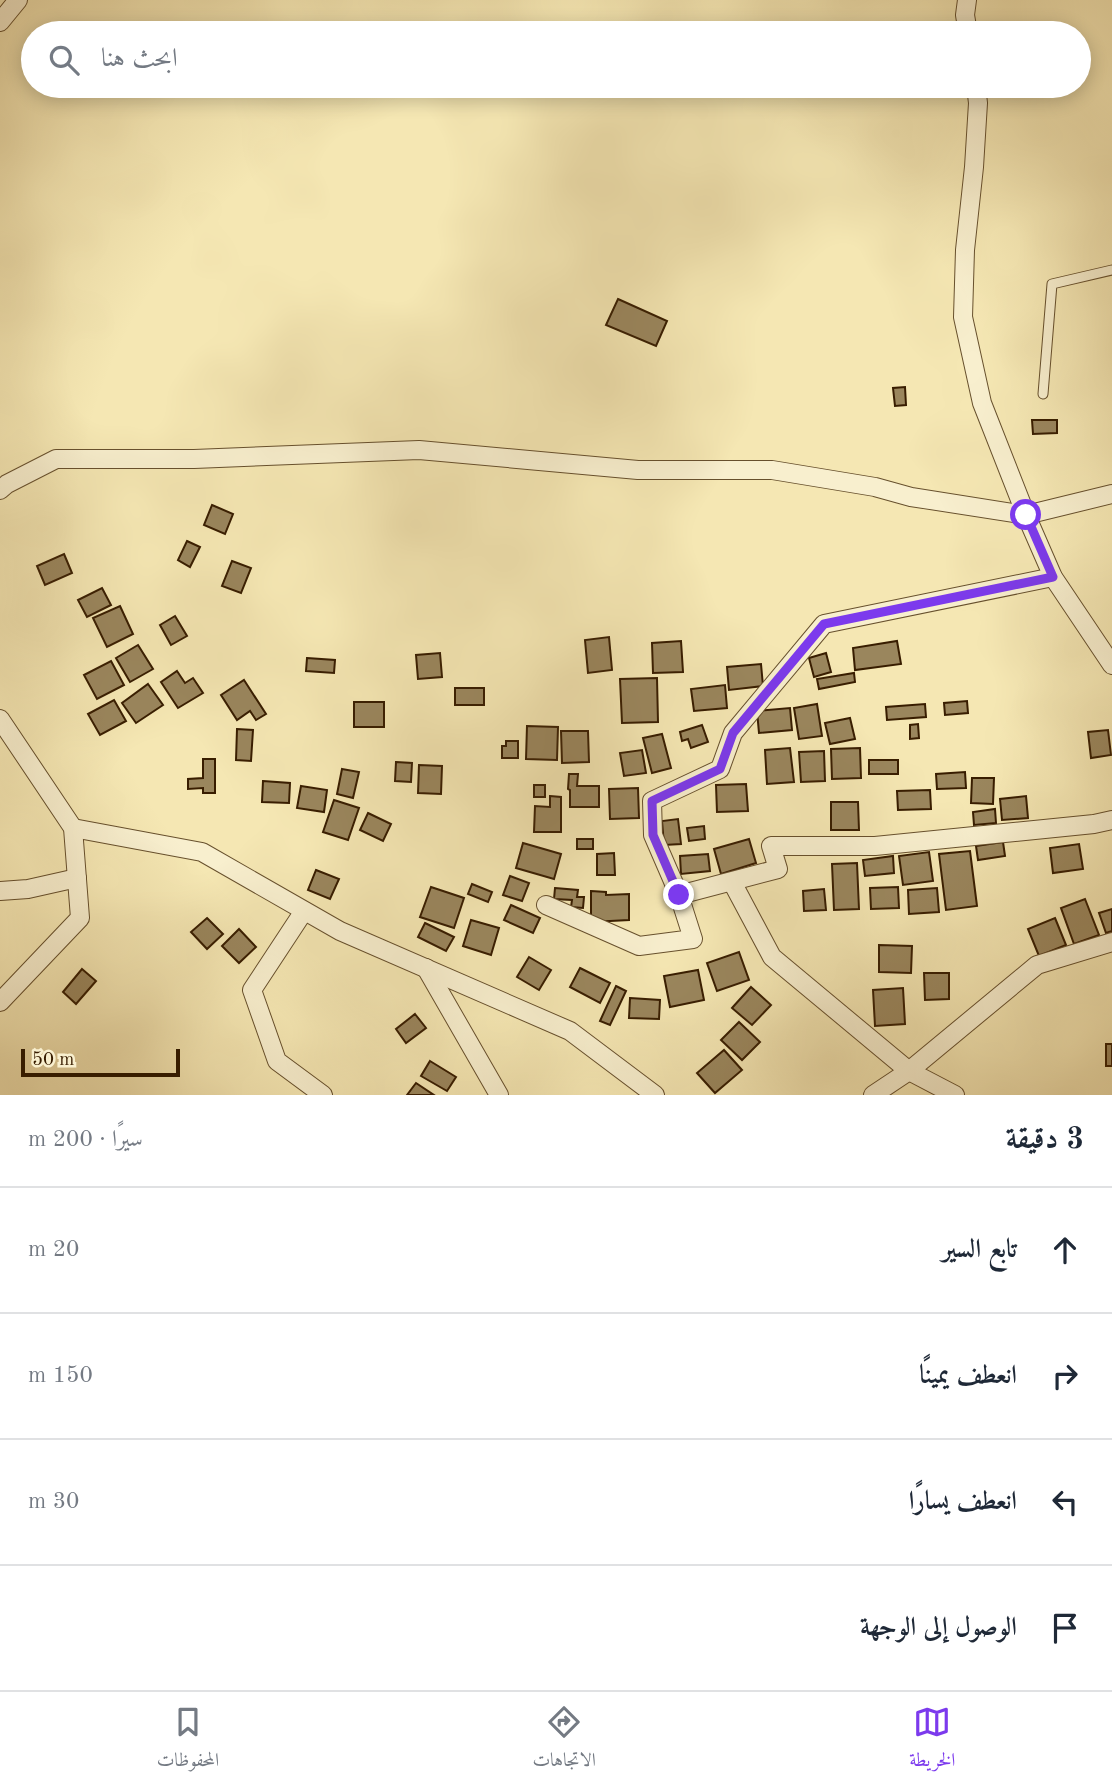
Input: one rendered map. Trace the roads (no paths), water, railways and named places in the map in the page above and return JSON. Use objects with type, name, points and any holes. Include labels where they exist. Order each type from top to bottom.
[{"type":"street","points":[[0,22],[18,0]]},
{"type":"street","points":[[966,21],[967,0]]},
{"type":"street","points":[[977,98],[974,167],[965,250],[963,317],[982,403],[1053,577],[1112,665]]},
{"type":"street","points":[[0,490],[57,459],[194,459],[419,450],[638,470],[772,470],[875,487],[911,497],[1026,515],[1112,494]]},
{"type":"street","points":[[546,905],[639,946],[693,939],[679,895],[653,835],[652,801],[720,769],[733,733],[824,624],[1053,577]]},
{"type":"street","points":[[0,719],[73,828],[80,918],[0,1002]]},
{"type":"street","points":[[679,895],[778,869],[771,846],[874,846],[1112,820]]},
{"type":"street","points":[[73,828],[202,852],[340,931],[570,1031],[655,1095]]},
{"type":"street","points":[[0,891],[28,890],[77,878]]},
{"type":"street","points":[[732,882],[772,957],[909,1071],[955,1095]]},
{"type":"street","points":[[304,911],[253,990],[277,1061],[323,1095]]},
{"type":"street","points":[[873,1095],[909,1071],[1037,965],[1112,942]]},
{"type":"street","points":[[425,968],[499,1095]]},
{"type":"lane","points":[[1043,394],[1052,284],[1112,270]]}]
